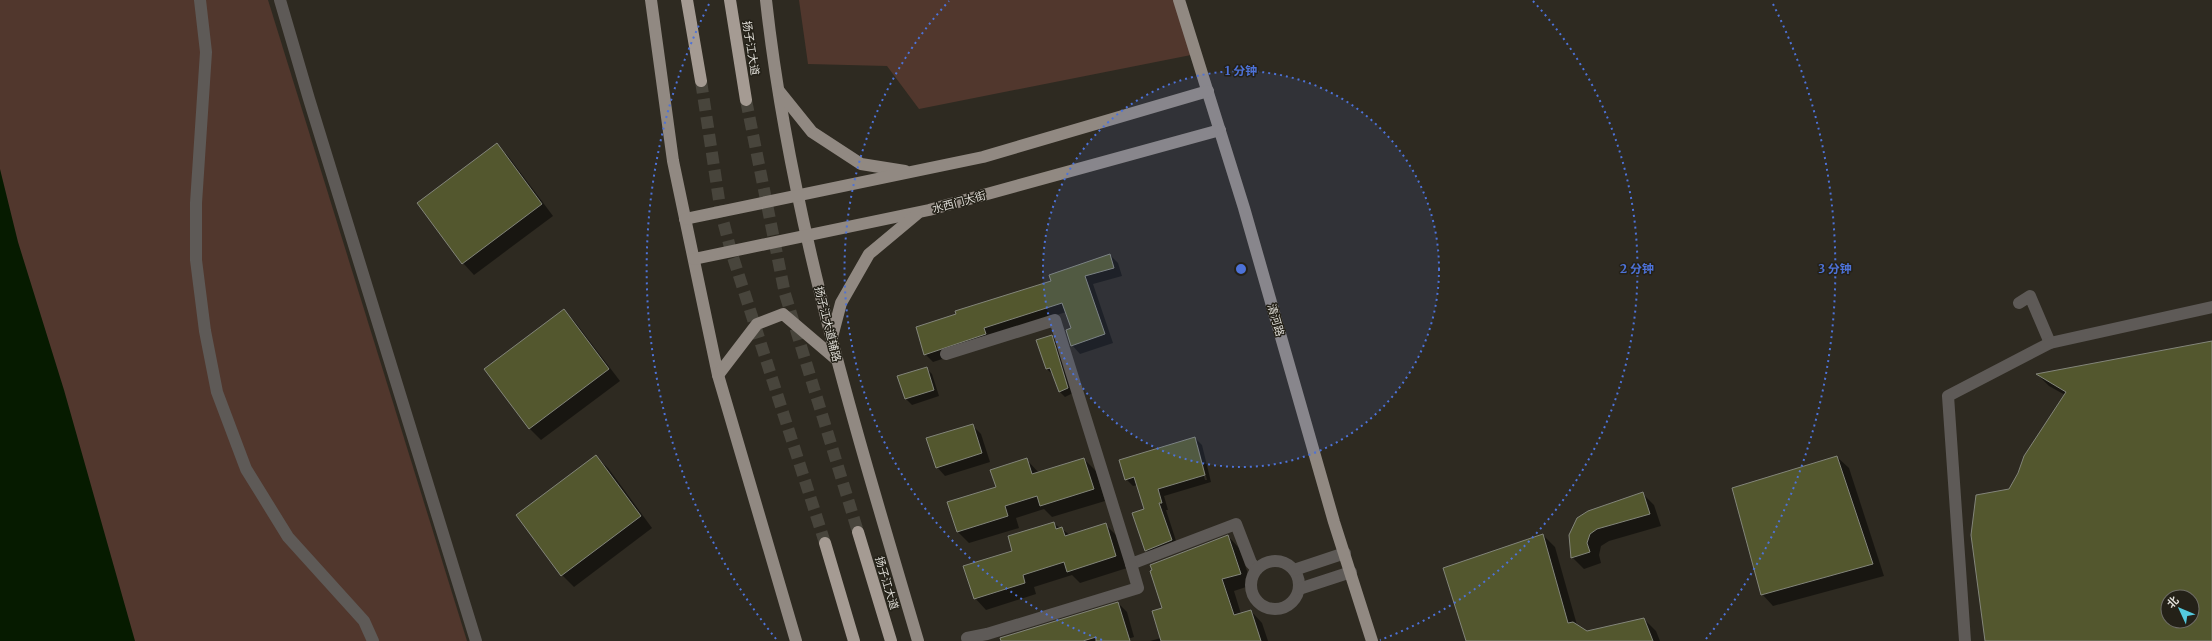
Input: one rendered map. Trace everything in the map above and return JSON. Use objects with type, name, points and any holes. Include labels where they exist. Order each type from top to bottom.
[{"type":"highway","points":[[688,0],[701,81]]},
{"type":"highway","name":"扬子江大道","points":[[730,0],[746,100]]},
{"type":"highway","name":"扬子江大道","points":[[858,532],[891,641]]},
{"type":"highway","points":[[825,543],[854,641]]},
{"type":"main road","points":[[651,0],[673,161],[718,375],[796,641]]},
{"type":"main road","name":"扬子江大道辅路","points":[[766,0],[777,90],[805,236],[837,360],[918,641]]},
{"type":"main road","name":"清河路","points":[[1179,0],[1220,130],[1372,641]]},
{"type":"main road","points":[[777,90],[812,132],[861,164],[912,172]]},
{"type":"main road","points":[[685,219],[983,157],[1208,91]]},
{"type":"main road","name":"水西门大街","points":[[694,259],[919,212],[1220,130]]},
{"type":"main road","points":[[832,338],[841,303],[869,254],[919,212]]},
{"type":"main road","points":[[718,375],[757,324],[783,314],[837,360]]},
{"type":"street","points":[[200,0],[206,52],[202,136],[196,203],[196,260],[205,331],[217,392],[246,469],[288,537],[364,620],[373,641]]},
{"type":"street","points":[[280,0],[476,641]]},
{"type":"street","points":[[2019,302],[2030,296],[2050,343]]},
{"type":"street","points":[[1965,641],[1948,396],[2050,343],[2212,307]]},
{"type":"street","points":[[946,354],[1055,320],[1138,588],[987,634],[966,638],[968,641]]},
{"type":"street","points":[[1131,564],[1236,524],[1251,563],[1257,569]]},
{"type":"street","points":[[1294,570],[1345,553]]},
{"type":"street","points":[[1272,562],[1287,564],[1294,570],[1297,576],[1299,588],[1292,603],[1277,609],[1269,609],[1256,600],[1252,592],[1253,576],[1257,569],[1272,562]]},
{"type":"street","points":[[1299,588],[1351,572]]},
{"type":"shaded area","points":[[0,0],[268,0],[467,641],[90,641],[0,344]]},
{"type":"shaded area","points":[[799,0],[1179,0],[1196,54],[919,109],[887,66],[808,64]]},
{"type":"shaded area","points":[[0,169],[18,242],[64,390],[135,641],[0,641]]},
{"type":"building","points":[[497,143],[542,204],[462,264],[417,203]]},
{"type":"building","points":[[1110,254],[1114,268],[1085,276],[1105,334],[1071,346],[1066,330],[1071,328],[1062,303],[984,328],[986,334],[924,355],[916,327],[956,314],[955,311],[1051,281],[1049,275]]},
{"type":"building","points":[[564,309],[609,369],[529,429],[484,369]]},
{"type":"building","points":[[1052,335],[1068,388],[1059,392],[1050,368],[1046,369],[1036,340]]},
{"type":"building","points":[[2212,341],[2212,641],[1985,641],[1971,535],[1976,495],[2009,489],[2018,473],[2024,456],[2066,392],[2036,374]]},
{"type":"building","points":[[927,367],[934,390],[905,399],[897,376]]},
{"type":"building","points":[[973,424],[982,453],[936,468],[926,438]]},
{"type":"building","points":[[1195,437],[1205,475],[1158,489],[1162,503],[1159,503],[1172,540],[1145,551],[1132,513],[1144,509],[1134,477],[1125,480],[1119,460]]},
{"type":"building","points":[[596,455],[641,516],[561,576],[516,515]]},
{"type":"building","points":[[1837,456],[1873,564],[1761,595],[1732,488]]},
{"type":"building","points":[[1027,458],[1032,474],[1084,458],[1094,489],[1040,506],[1037,496],[1005,506],[1008,516],[957,532],[947,502],[996,487],[990,470]]},
{"type":"building","points":[[1643,492],[1650,514],[1597,529],[1590,534],[1587,543],[1590,552],[1571,558],[1569,535],[1577,518],[1588,511]]},
{"type":"building","points":[[1054,522],[1056,529],[1062,527],[1065,536],[1106,523],[1116,556],[1067,572],[1064,562],[1023,575],[1025,583],[974,599],[963,566],[1012,551],[1008,536]]},
{"type":"building","points":[[1543,534],[1568,623],[1573,622],[1587,631],[1644,618],[1653,641],[1466,641],[1443,568]]},
{"type":"building","points":[[1228,535],[1241,574],[1222,579],[1234,615],[1251,610],[1261,641],[1161,641],[1152,611],[1162,608],[1150,571],[1152,570],[1150,565]]},
{"type":"building","points":[[1118,602],[1130,641],[1096,641],[1096,637],[1083,641],[1001,641],[1000,638]]},
{"type":"tunnel","points":[[701,81],[721,213],[731,251],[825,543]]},
{"type":"tunnel","points":[[746,100],[785,294],[858,532]]}]
